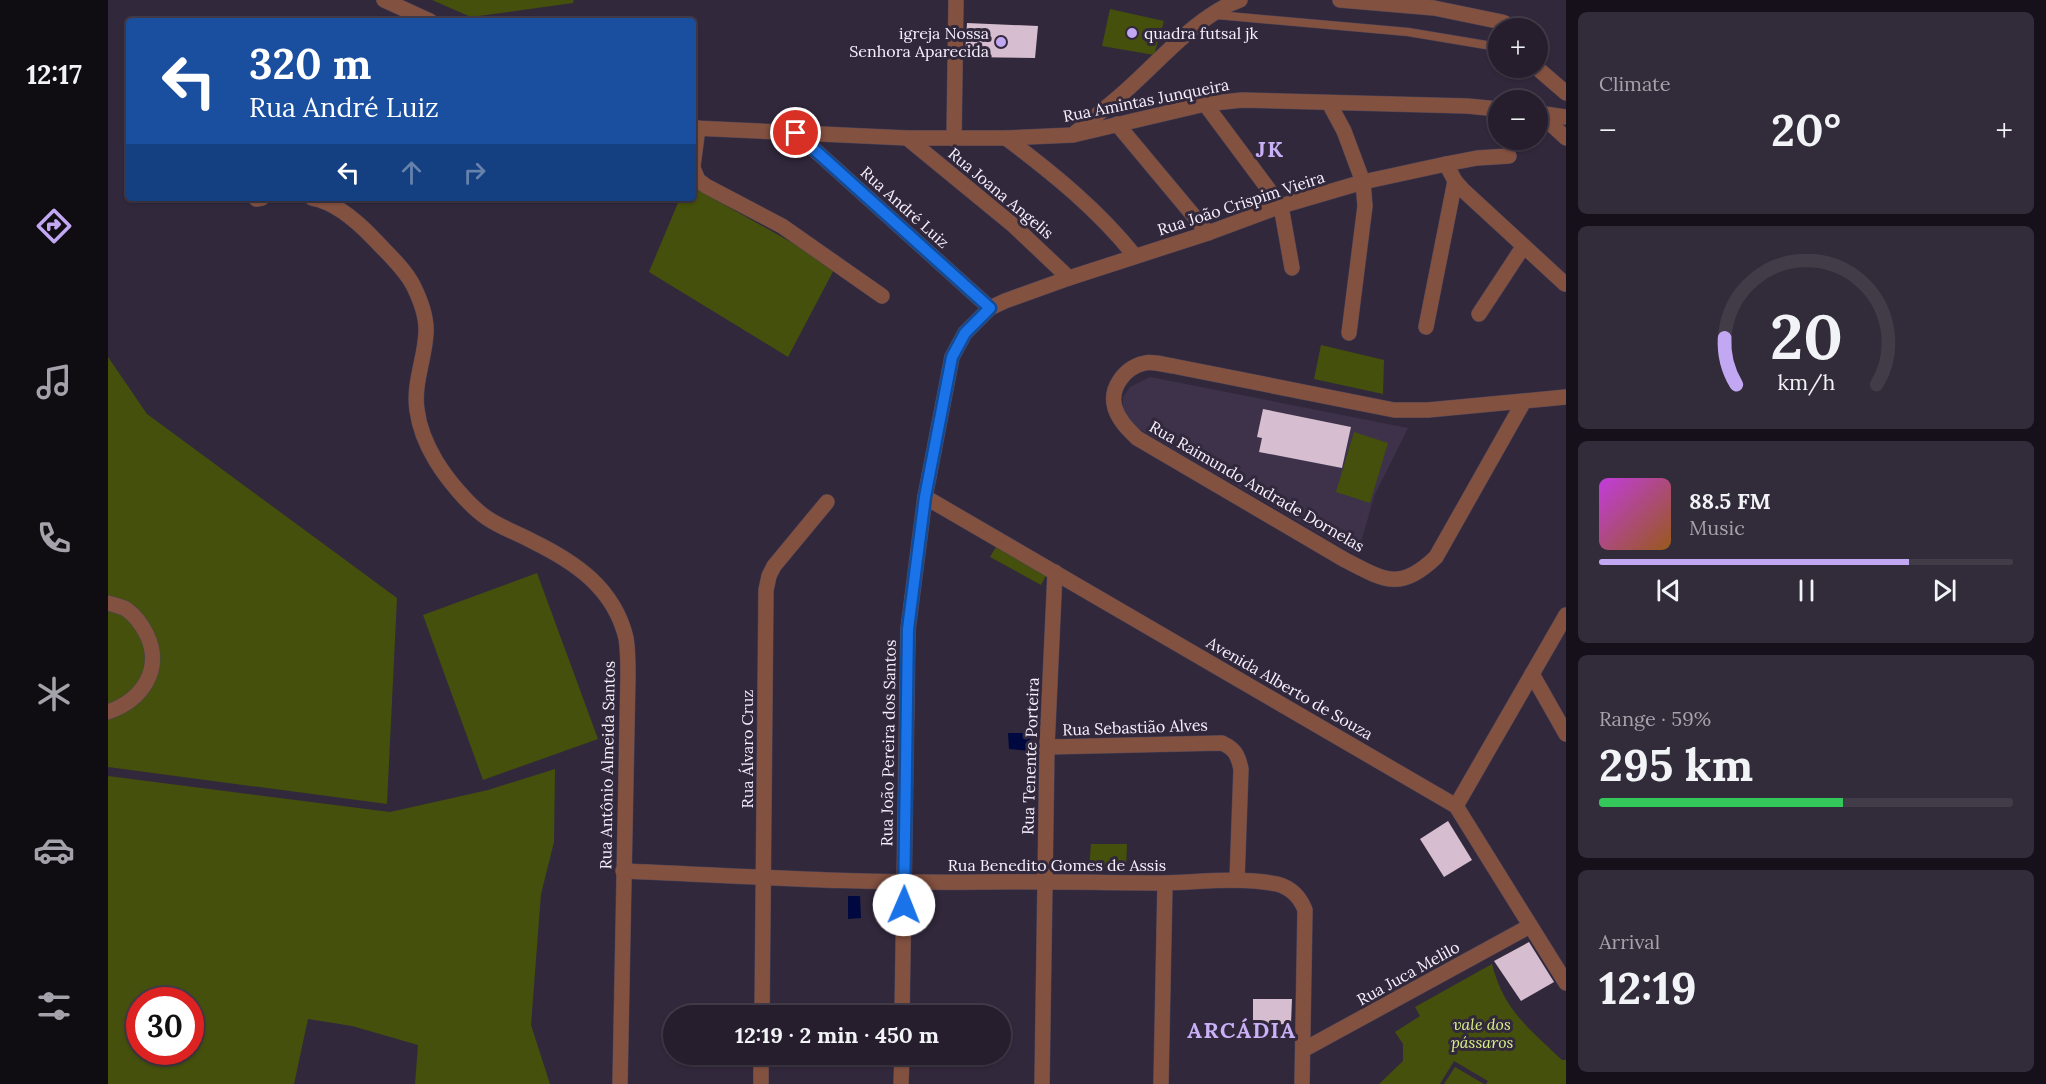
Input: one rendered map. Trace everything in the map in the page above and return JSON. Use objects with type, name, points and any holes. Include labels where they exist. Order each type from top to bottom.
[{"type":"street","points":[[384,0],[423,18]]},
{"type":"street","points":[[954,139],[956,0]]},
{"type":"street","points":[[1073,135],[1129,88],[1208,15],[1240,0]]},
{"type":"street","points":[[1340,0],[1434,4],[1488,18]]},
{"type":"street","points":[[1548,77],[1566,93]]},
{"type":"street","name":"Rua Amintas Junqueira","points":[[696,128],[907,138],[1006,138],[1073,135],[1205,104],[1242,100],[1488,108]]},
{"type":"street","points":[[1329,103],[1344,131],[1364,182],[1365,207],[1349,333]]},
{"type":"street","points":[[1205,104],[1281,206],[1292,268]]},
{"type":"street","points":[[1548,114],[1566,117]]},
{"type":"street","points":[[1548,122],[1566,138]]},
{"type":"street","points":[[1117,124],[1208,233]]},
{"type":"street","name":"Rua André Luiz","points":[[796,133],[990,308]]},
{"type":"street","name":"Rua Joana Angelis","points":[[907,138],[1013,225],[1069,278]]},
{"type":"street","points":[[1006,138],[1077,193],[1115,231],[1135,256]]},
{"type":"street","name":"Rua João Crispim Vieira","points":[[990,308],[1069,278],[1208,233],[1281,206],[1364,182],[1446,164],[1477,158],[1509,156]]},
{"type":"street","points":[[1446,164],[1455,181],[1523,247],[1566,284]]},
{"type":"street","points":[[696,175],[698,180],[782,226],[882,296]]},
{"type":"street","points":[[1426,327],[1455,181]]},
{"type":"street","name":"Rua Antônio Almeida Santos","points":[[323,201],[363,227],[399,265],[413,284],[422,308],[426,332],[417,384],[417,409],[424,435],[436,461],[466,500],[487,518],[558,554],[582,570],[603,591],[618,616],[626,640],[628,675],[620,1084]]},
{"type":"street","points":[[1479,314],[1523,247]]},
{"type":"street","name":"Rua João Pereira dos Santos","points":[[902,1005],[908,629],[925,497],[952,357],[965,333],[990,308]]},
{"type":"street","name":"Rua Raimundo Andrade Dornelas","points":[[1522,403],[1436,557],[1420,573],[1398,580],[1378,577],[1345,560],[1137,438],[1124,425],[1115,408],[1115,389],[1123,374],[1134,366],[1147,362],[1394,410],[1428,410],[1522,403],[1566,397]]},
{"type":"street","name":"Avenida Alberto de Souza","points":[[925,497],[1456,806],[1566,982]]},
{"type":"street","name":"Rua Álvaro Cruz","points":[[762,1005],[766,590],[774,566],[827,502]]},
{"type":"street","name":"Rua Tenente Porteira","points":[[1042,1084],[1047,747],[1055,572]]},
{"type":"street","points":[[108,603],[127,610],[142,625],[152,645],[152,667],[144,687],[129,703],[108,712]]},
{"type":"street","points":[[1456,806],[1566,615]]},
{"type":"street","points":[[1532,674],[1566,734]]},
{"type":"street","name":"Rua Sebastião Alves","points":[[1047,747],[1222,743],[1233,748],[1239,757],[1241,769],[1237,880]]},
{"type":"street","name":"Rua Benedito Gomes de Assis","points":[[624,871],[904,884],[1046,881],[1165,883],[1237,880],[1278,885],[1292,890],[1300,898],[1305,910],[1302,1084]]},
{"type":"street","points":[[1161,1084],[1165,883]]},
{"type":"street","name":"Rua Juca Melilo","points":[[1303,1050],[1530,926]]},
{"type":"street","points":[[760,1084],[761,1065]]},
{"type":"street","points":[[902,1065],[902,1084]]},
{"type":"lane","points":[[1208,15],[1408,32],[1488,45]]},
{"type":"shaded area","points":[[1150,377],[1408,428],[1375,494],[1357,555],[1132,425],[1123,412],[1123,397],[1130,387]]},
{"type":"shaded area","points":[[1008,733],[1030,733],[1031,751],[1009,749]]},
{"type":"shaded area","points":[[848,896],[860,896],[861,918],[848,919]]},
{"type":"green space","points":[[432,0],[574,0],[573,3],[471,17]]},
{"type":"green space","name":"quadra futsal jk","points":[[1110,9],[1164,21],[1154,55],[1102,46]]},
{"type":"green space","points":[[696,189],[814,255],[837,264],[788,357],[649,272],[679,201],[696,201]]},
{"type":"green space","points":[[1321,345],[1384,360],[1383,394],[1314,379]]},
{"type":"green space","points":[[108,357],[147,414],[397,598],[387,804],[108,767]]},
{"type":"green space","points":[[1354,432],[1388,443],[1370,503],[1336,492]]},
{"type":"green space","points":[[996,547],[1047,574],[1041,585],[990,557]]},
{"type":"green space","points":[[537,573],[598,739],[483,780],[423,615]]},
{"type":"green space","points":[[555,769],[554,842],[541,894],[531,1025],[550,1084],[415,1084],[418,1045],[352,1026],[308,1019],[294,1084],[108,1084],[108,776],[390,812],[488,790]]},
{"type":"green space","points":[[1091,844],[1127,844],[1126,871],[1089,869]]},
{"type":"green space","name":"vale dos pássaros","points":[[1492,964],[1503,994],[1519,1018],[1562,1060],[1566,1060],[1566,1084],[1486,1084],[1488,1081],[1454,1061],[1440,1084],[1379,1084],[1403,1061],[1403,1044],[1395,1032],[1420,1016],[1415,1007]]},
{"type":"green space","points":[[1455,1067],[1484,1084],[1444,1084]]},
{"type":"building","name":"igreja Nossa Senhora Aparecida","points":[[967,23],[1038,26],[1035,58],[965,57]]},
{"type":"building","points":[[1263,409],[1351,427],[1342,468],[1259,452],[1262,438],[1257,437]]},
{"type":"building","points":[[1448,821],[1472,860],[1444,877],[1420,839]]},
{"type":"building","points":[[1529,942],[1554,982],[1521,1001],[1494,961]]},
{"type":"building","points":[[1253,999],[1292,999],[1291,1024],[1253,1025]]},
{"type":"place","name":"quadra futsal jk","points":[[1132,33]]},
{"type":"place","name":"igreja Nossa Senhora Aparecida","points":[[1001,42]]},
{"type":"district","name":"JK","points":[[1270,149]]},
{"type":"district","name":"ARCÁDIA","points":[[1242,1030]]},
{"type":"route","points":[[796,133],[990,308],[965,333],[952,357],[925,497],[908,629],[904,905]]}]
